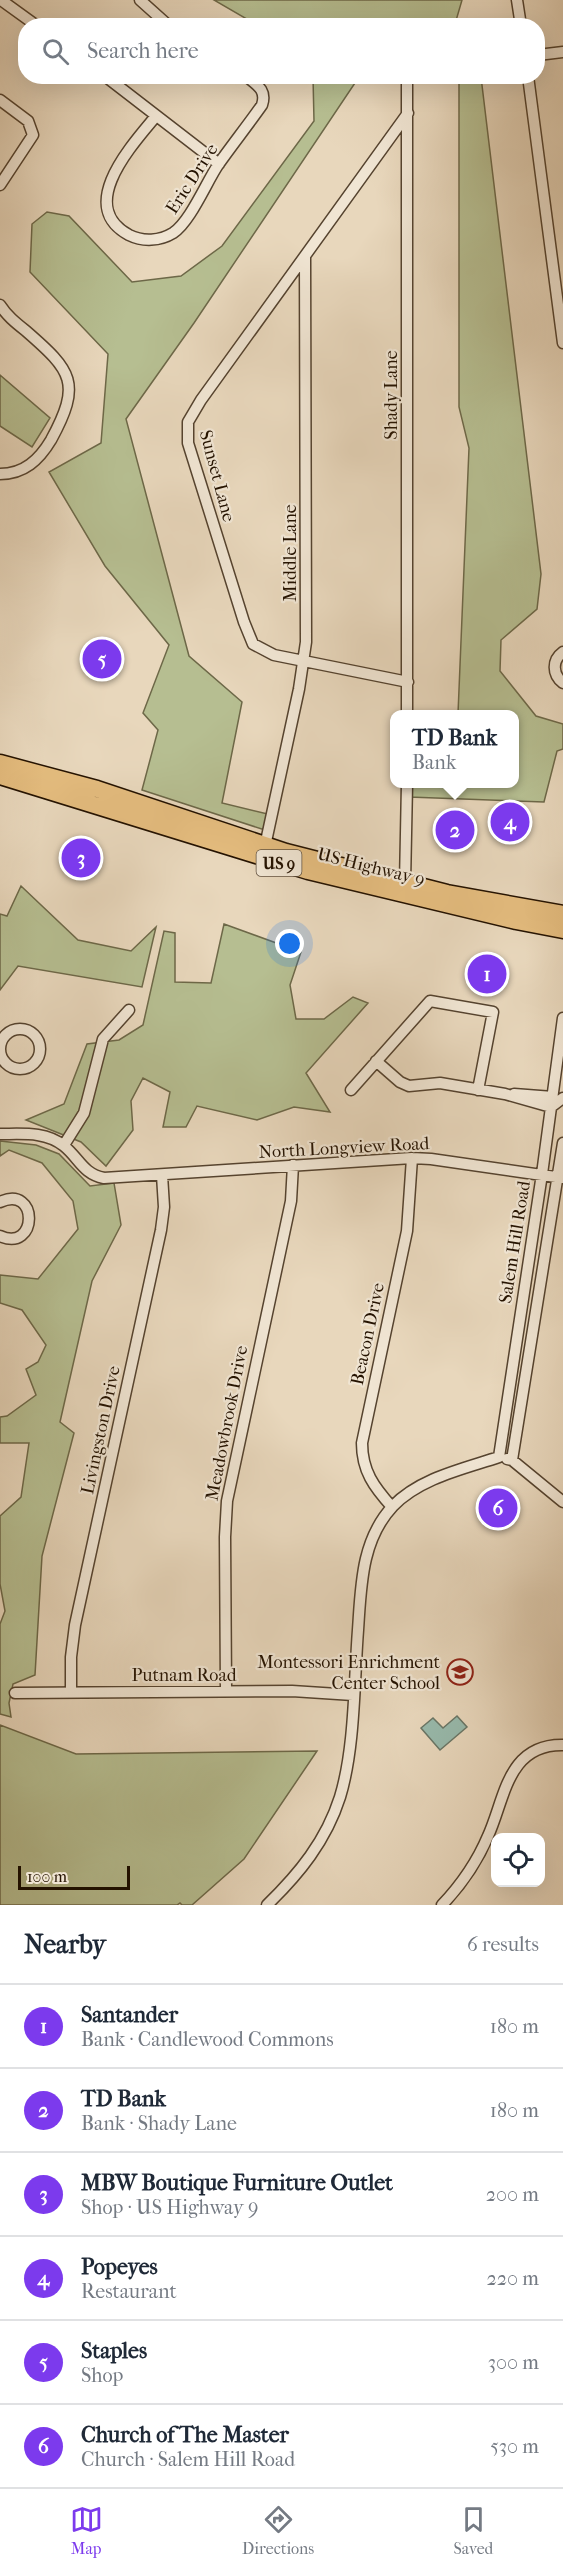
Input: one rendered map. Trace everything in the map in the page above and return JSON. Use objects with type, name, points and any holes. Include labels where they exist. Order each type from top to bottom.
[{"type":"highway","name":"US Highway 9","points":[[0,763],[97,789],[265,846],[405,883],[563,914]]},
{"type":"highway","name":"US Highway 9","points":[[0,776],[308,871],[505,919],[563,930]]},
{"type":"street","points":[[1,0],[26,18]]},
{"type":"street","points":[[140,0],[160,18]]},
{"type":"street","points":[[517,0],[520,18]]},
{"type":"street","points":[[545,54],[563,52]]},
{"type":"street","points":[[115,84],[219,164]]},
{"type":"street","name":"Eric Drive","points":[[156,116],[109,183],[108,208],[115,223],[126,233],[149,240],[166,237],[187,219],[219,164],[264,100],[262,90],[255,84]]},
{"type":"street","name":"Shady Lane","points":[[407,84],[408,710]]},
{"type":"street","points":[[529,84],[563,343]]},
{"type":"street","points":[[0,100],[28,121],[33,135],[0,185]]},
{"type":"street","name":"Sunset Lane","points":[[408,113],[201,400],[190,418],[187,429],[193,463],[252,642],[262,651],[408,682]]},
{"type":"street","name":"Middle Lane","points":[[265,846],[306,642],[305,257]]},
{"type":"street","points":[[0,305],[7,315],[60,362],[68,378],[69,396],[65,412],[42,454],[23,469],[0,474]]},
{"type":"street","points":[[563,651],[555,661],[554,667],[558,678],[563,682]]},
{"type":"street","points":[[405,883],[408,788]]},
{"type":"street","points":[[351,1090],[430,1001],[493,1012],[478,1090]]},
{"type":"street","points":[[0,1134],[41,1135],[64,1145],[84,1113],[103,1039],[129,1010]]},
{"type":"street","name":"Salem Hill Road","points":[[499,1457],[556,1100],[563,1018]]},
{"type":"street","points":[[376,1061],[407,1085],[416,1087],[440,1083],[556,1100]]},
{"type":"street","name":"Salem Hill Road","points":[[512,1460],[560,1177],[563,1143]]},
{"type":"street","name":"North Longview Road","points":[[64,1145],[85,1170],[98,1177],[162,1175],[412,1158],[560,1177]]},
{"type":"street","name":"Beacon Drive","points":[[392,1507],[373,1485],[368,1475],[363,1460],[362,1443],[407,1232],[412,1158]]},
{"type":"street","name":"Meadowbrook Drive","points":[[226,1691],[225,1537],[227,1501],[291,1202],[293,1165]]},
{"type":"street","name":"Livingston Drive","points":[[71,1692],[71,1657],[75,1625],[161,1230],[164,1207],[162,1175]]},
{"type":"street","points":[[0,1202],[9,1199],[19,1201],[27,1210],[30,1219],[27,1229],[18,1237],[12,1240],[0,1236]]},
{"type":"street","points":[[267,1905],[304,1866],[315,1851],[334,1814],[346,1771],[366,1556],[378,1527],[392,1507],[413,1490],[433,1479],[499,1457],[512,1460],[563,1502]]},
{"type":"street","name":"Putnam Road","points":[[15,1693],[292,1691],[353,1695]]},
{"type":"street","points":[[442,1905],[474,1864],[496,1816],[507,1780],[516,1767],[540,1749],[563,1745]]},
{"type":"shaded area","points":[[214,0],[462,0],[457,18],[245,18]]},
{"type":"shaded area","points":[[313,84],[354,84],[194,323],[126,419],[189,656],[242,702],[222,803],[272,815],[268,831],[142,790],[158,730],[143,713],[169,645],[105,566],[49,472],[101,443],[108,354],[30,272],[32,224],[47,212],[69,216],[132,282],[181,276],[222,246],[314,121]]},
{"type":"shaded area","points":[[459,84],[482,84],[541,574],[537,609],[501,640],[500,671],[536,716],[563,724],[563,749],[557,751],[544,802],[409,797],[408,788],[519,788],[519,710],[458,710],[469,448],[459,407]]},
{"type":"shaded area","points":[[0,375],[50,418],[32,447],[0,426]]},
{"type":"shaded area","points":[[21,886],[78,940],[131,951],[156,927],[142,987],[18,966],[0,990],[0,914],[7,916]]},
{"type":"shaded area","points":[[224,924],[301,952],[290,985],[296,1019],[324,1019],[353,997],[368,1003],[306,1073],[330,1112],[294,1107],[257,1120],[197,1106],[186,1127],[163,1127],[170,1092],[143,1078],[131,1101],[133,1130],[106,1166],[81,1142],[26,1120],[64,1104],[87,1044],[119,1040],[143,1025],[164,931],[175,933],[175,982],[211,983]]},
{"type":"shaded area","points":[[0,1141],[36,1145],[59,1154],[90,1186],[114,1183],[121,1225],[92,1281],[60,1422],[74,1433],[42,1556],[35,1675],[13,1684],[9,1703],[11,1717],[0,1714],[0,1624],[5,1611],[0,1584],[0,1516],[21,1497],[29,1443],[0,1443],[0,1417],[7,1416],[36,1395],[26,1369],[38,1362],[46,1345],[22,1310],[0,1303],[0,1275],[38,1279],[78,1229],[73,1201],[42,1163],[9,1150],[0,1156]]},
{"type":"shaded area","points":[[457,1716],[467,1727],[440,1750],[421,1728],[433,1718],[443,1728]]},
{"type":"shaded area","points":[[0,1725],[76,1754],[317,1751],[244,1859],[192,1905],[180,1903],[177,1905],[0,1905]]},
{"type":"place","name":"Staples","points":[[102,659]]},
{"type":"place","name":"Popeyes","points":[[510,822]]},
{"type":"place","name":"TD Bank","points":[[455,830]]},
{"type":"place","name":"MBW Boutique Furniture Outlet","points":[[81,858]]},
{"type":"place","name":"Santander","points":[[487,974]]},
{"type":"place","name":"Church of The Master","points":[[498,1508]]},
{"type":"place","name":"Montessori Enrichment Center School","points":[[460,1672]]}]
